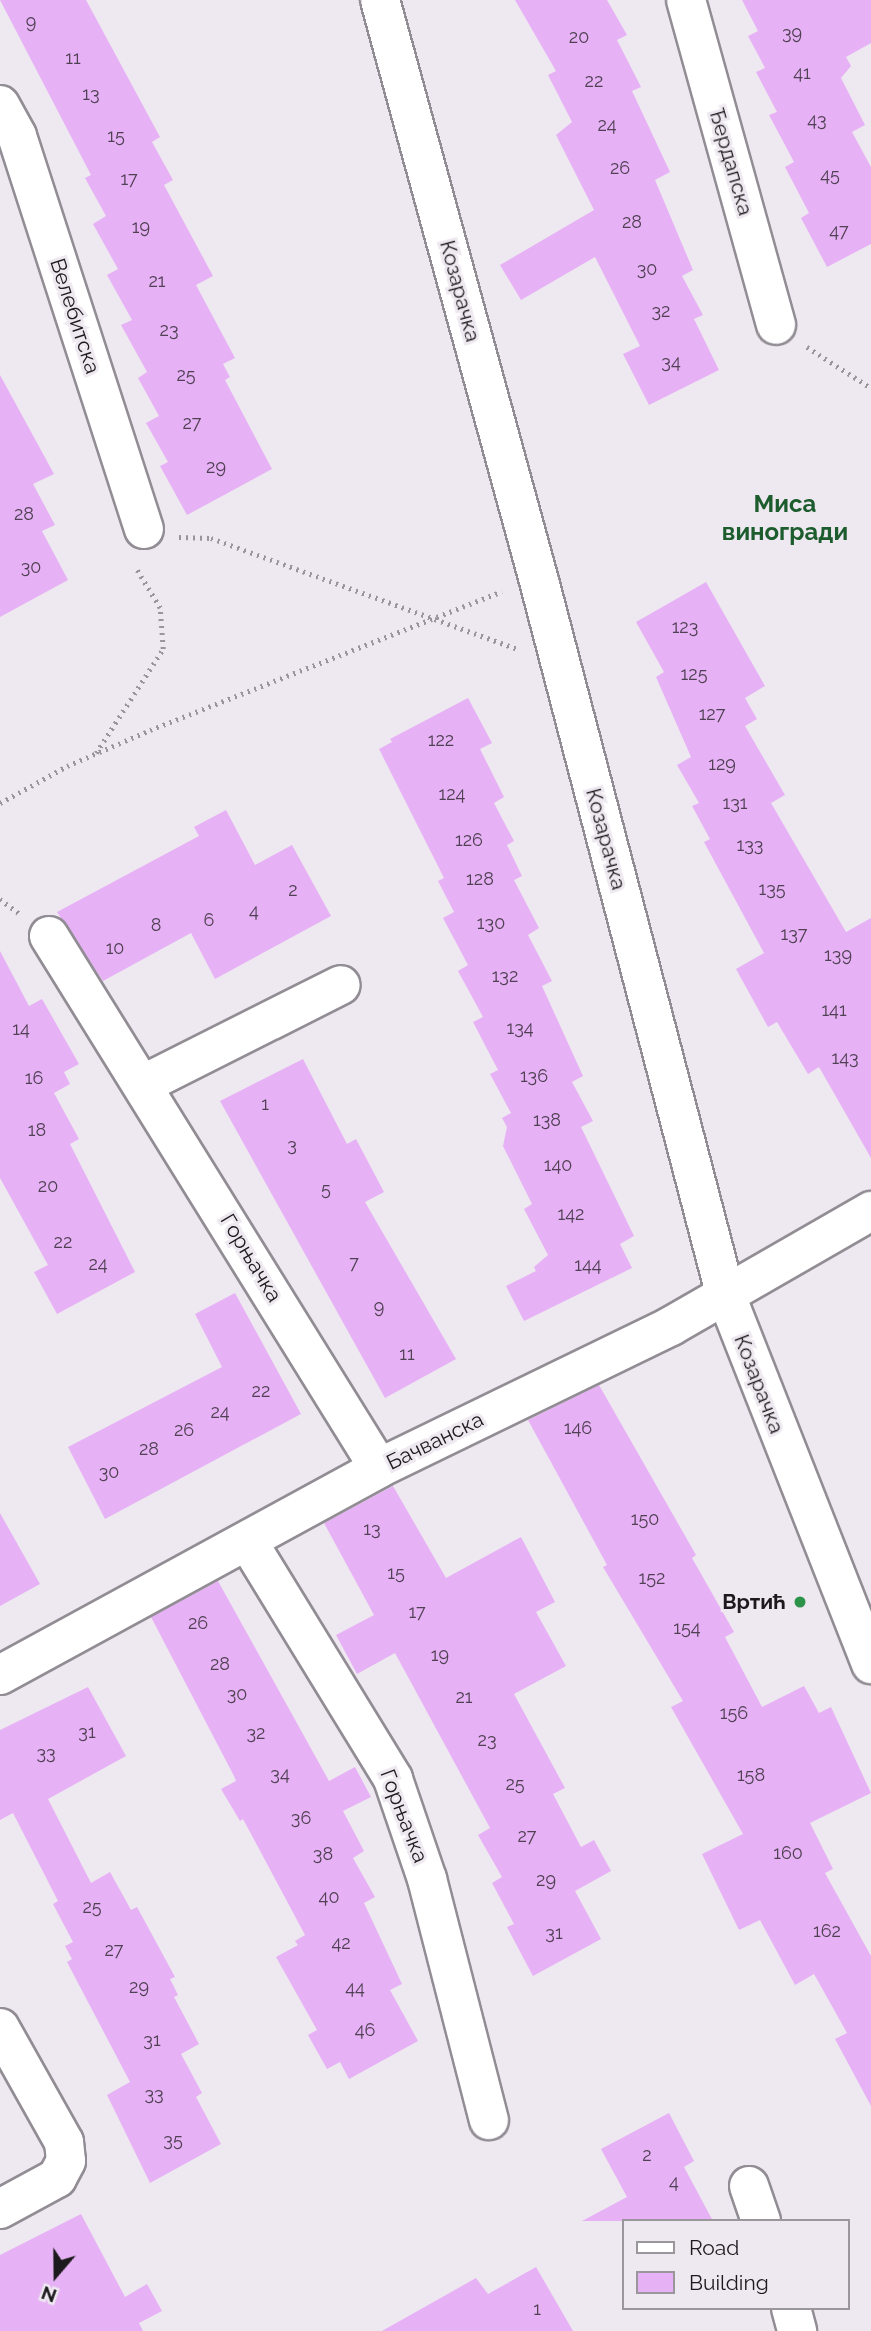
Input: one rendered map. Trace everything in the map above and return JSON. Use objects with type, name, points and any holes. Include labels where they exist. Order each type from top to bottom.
[{"type":"street","name":"Козарачка","points":[[380,0],[538,577],[725,1293],[871,1664]]},
{"type":"street","name":"Ђердапска","points":[[685,0],[776,325]]},
{"type":"street","name":"Велебитска","points":[[0,105],[17,136],[144,529]]},
{"type":"street","name":"Горњачка","points":[[49,936],[144,1084],[379,1468]]},
{"type":"street","points":[[144,1084],[341,985]]},
{"type":"street","name":"Бачванска","points":[[0,1675],[248,1542],[379,1468],[641,1341],[871,1211]]},
{"type":"street","name":"Горњачка","points":[[248,1542],[393,1779],[428,1878],[489,2120]]},
{"type":"street","points":[[0,2028],[64,2142],[66,2161],[57,2178],[0,2209]]},
{"type":"street","points":[[792,2310],[797,2331]]},
{"type":"path","points":[[776,325],[871,388]]},
{"type":"path","points":[[96,753],[163,649],[159,608],[124,549],[144,529],[166,536],[211,538],[431,620],[560,663]]},
{"type":"path","points":[[0,803],[96,753],[538,577]]},
{"type":"building","points":[[0,0],[86,0],[160,137],[152,142],[173,180],[164,185],[213,276],[196,285],[235,358],[223,364],[230,377],[225,380],[272,469],[187,515],[160,466],[168,462],[146,423],[159,416],[138,378],[147,372],[121,325],[132,320],[107,275],[118,269],[93,224],[106,216],[85,178],[91,175]]},
{"type":"building","points":[[515,0],[607,0],[627,35],[617,40],[641,87],[632,91],[670,172],[655,180],[693,270],[682,276],[703,315],[694,319],[719,370],[649,405],[623,354],[640,346],[595,257],[521,300],[500,265],[594,210],[556,135],[572,122],[548,75],[556,71]]},
{"type":"building","points":[[742,0],[871,0],[871,43],[846,57],[851,66],[841,78],[865,125],[852,132],[871,167],[871,244],[827,267],[801,218],[809,213],[785,167],[794,162],[769,115],[777,112],[756,72],[765,68],[748,36],[758,31]]},
{"type":"building","points":[[0,375],[54,474],[33,484],[55,525],[42,531],[68,580],[0,617]]},
{"type":"building","points":[[706,582],[765,686],[745,698],[757,719],[745,726],[785,795],[771,803],[846,932],[871,918],[871,1158],[819,1067],[808,1074],[777,1022],[768,1027],[736,969],[764,953],[704,842],[710,839],[692,806],[699,803],[677,765],[691,757],[656,677],[664,672],[636,622]]},
{"type":"building","points":[[468,698],[492,743],[480,749],[504,797],[494,803],[514,841],[507,845],[522,876],[514,880],[539,928],[528,935],[552,981],[542,986],[583,1076],[572,1082],[593,1121],[581,1127],[634,1236],[620,1244],[632,1268],[524,1321],[506,1286],[536,1271],[534,1267],[548,1255],[524,1209],[532,1204],[503,1146],[507,1127],[502,1118],[511,1113],[490,1074],[498,1070],[473,1022],[483,1017],[458,971],[468,965],[443,918],[454,912],[438,881],[444,878],[379,749],[392,742],[390,739]]},
{"type":"building","points":[[226,810],[255,865],[292,845],[331,916],[215,979],[191,933],[103,981],[57,912],[199,836],[194,827]]},
{"type":"building","points":[[0,951],[29,1006],[42,999],[79,1064],[64,1072],[70,1084],[54,1093],[79,1139],[70,1144],[135,1272],[57,1314],[34,1272],[48,1265],[0,1178]]},
{"type":"building","points":[[303,1059],[347,1144],[356,1139],[384,1192],[365,1202],[456,1359],[385,1398],[220,1101]]},
{"type":"building","points":[[235,1293],[301,1414],[105,1519],[68,1447],[222,1367],[195,1314]]},
{"type":"building","points":[[599,1385],[696,1555],[692,1558],[734,1632],[725,1637],[762,1707],[804,1686],[819,1713],[831,1707],[871,1793],[810,1823],[833,1869],[825,1873],[871,1956],[871,2106],[835,2039],[847,2033],[814,1974],[795,1985],[760,1920],[739,1930],[702,1854],[743,1834],[671,1707],[683,1701],[603,1567],[607,1565],[528,1420]]},
{"type":"building","points":[[393,1486],[446,1578],[521,1537],[555,1602],[536,1612],[566,1666],[514,1694],[565,1788],[553,1794],[581,1847],[594,1840],[611,1871],[575,1891],[601,1939],[533,1976],[507,1927],[514,1924],[492,1883],[502,1877],[478,1835],[490,1828],[395,1653],[357,1674],[336,1635],[374,1615],[324,1523]]},
{"type":"building","points":[[0,1513],[40,1584],[0,1606]]},
{"type":"building","points":[[218,1581],[329,1781],[355,1767],[371,1797],[343,1811],[364,1851],[353,1858],[375,1897],[364,1903],[402,1984],[390,1990],[418,2041],[349,2079],[340,2062],[327,2069],[308,2035],[317,2030],[276,1957],[298,1945],[295,1941],[305,1935],[243,1819],[240,1821],[221,1789],[236,1781],[234,1776],[151,1617]]},
{"type":"building","points":[[88,1687],[126,1756],[48,1799],[91,1883],[110,1872],[131,1910],[137,1907],[175,1977],[170,1979],[178,1995],[174,1997],[199,2044],[181,2054],[202,2093],[196,2097],[221,2144],[150,2183],[107,2095],[130,2082],[67,1962],[72,1959],[65,1946],[73,1942],[53,1904],[58,1901],[13,1813],[0,1820],[0,1730]]},
{"type":"building","points":[[669,2113],[694,2161],[684,2167],[712,2219],[582,2221],[627,2197],[601,2149]]},
{"type":"building","points":[[81,2214],[125,2297],[147,2284],[162,2311],[139,2323],[143,2331],[0,2331],[0,2255]]},
{"type":"building","points":[[536,2267],[573,2331],[382,2331],[476,2278],[488,2294]]},
{"type":"place","name":"Вртић","points":[[800,1602]]},
{"type":"district","name":"Миса виногради","points":[[785,518]]}]
